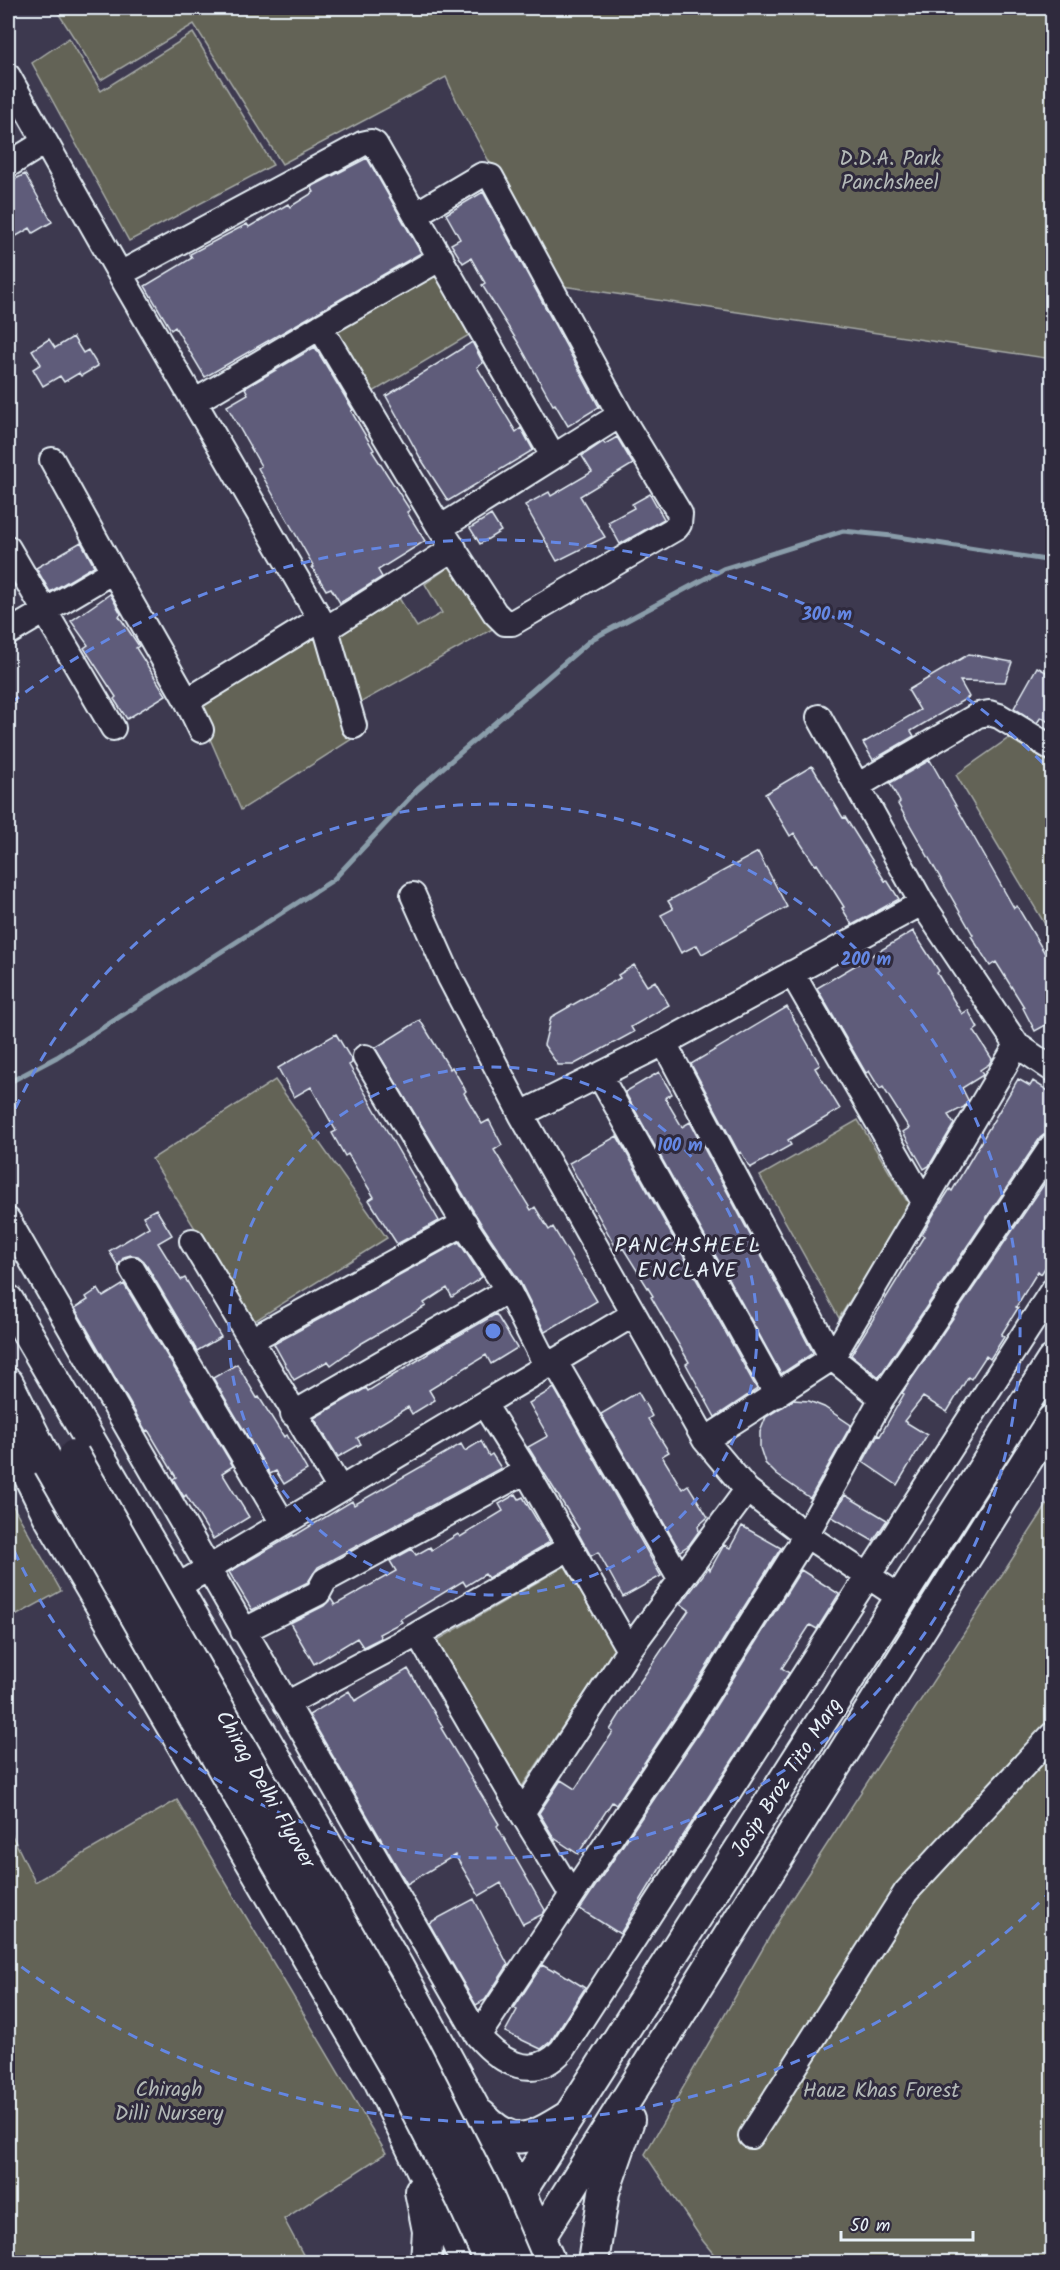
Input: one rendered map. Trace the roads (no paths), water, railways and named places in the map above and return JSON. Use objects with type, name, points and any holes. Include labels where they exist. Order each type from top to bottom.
[{"type":"main road","points":[[8,1300],[397,1965],[520,2193],[545,2250]]},
{"type":"main road","name":"Chirag Delhi Flyover","points":[[8,1320],[61,1460],[393,2065],[461,2198],[490,2262]]},
{"type":"main road","name":"Josip Broz Tito Marg","points":[[475,2262],[1053,1361]]},
{"type":"main road","name":"Chirag Delhi Flyover","points":[[8,1383],[61,1460],[415,2052],[484,2187],[516,2262]]},
{"type":"main road","name":"Josip Broz Tito Marg","points":[[524,2262],[545,2250],[648,2066],[1053,1420]]},
{"type":"main road","points":[[9,1434],[49,1517],[378,2078],[466,2262]]},
{"type":"main road","points":[[247,1858],[312,1821]]},
{"type":"main road","points":[[593,2262],[604,2192],[648,2066]]},
{"type":"main road","points":[[475,2109],[496,2131],[517,2138],[536,2136],[570,2115]]},
{"type":"main road","points":[[411,2148],[428,2231],[426,2262]]},
{"type":"street","points":[[8,76],[323,624],[354,726]]},
{"type":"street","points":[[8,165],[45,142]]},
{"type":"street","points":[[120,274],[366,142],[371,142],[378,147],[553,456]]},
{"type":"street","points":[[320,327],[440,528],[495,613],[505,623],[512,623],[680,524],[680,514],[620,415],[491,177],[482,175],[416,214]]},
{"type":"street","points":[[194,402],[441,258]]},
{"type":"street","points":[[440,528],[620,415]]},
{"type":"street","points":[[52,460],[188,701],[201,730]]},
{"type":"street","points":[[8,548],[113,728]]},
{"type":"street","points":[[188,701],[454,548]]},
{"type":"street","points":[[8,633],[113,571]]},
{"type":"street","points":[[857,786],[978,715],[989,713],[999,716],[1053,748]]},
{"type":"street","points":[[819,717],[921,903],[1017,1045],[1053,1069]]},
{"type":"street","points":[[413,895],[450,978],[521,1114],[705,1440],[747,1490],[806,1535],[901,1598]]},
{"type":"street","points":[[521,1114],[664,1043],[921,903]]},
{"type":"street","points":[[792,973],[924,1202]]},
{"type":"street","points":[[664,1043],[832,1358],[882,1398]]},
{"type":"street","points":[[705,1440],[832,1358],[1017,1045]]},
{"type":"street","points":[[365,1057],[508,1290],[680,1579]]},
{"type":"street","points":[[600,1076],[777,1395]]},
{"type":"street","points":[[478,2036],[690,1720],[806,1535],[882,1398],[1053,1146]]},
{"type":"street","points":[[8,1221],[478,2036],[503,2058],[517,2065],[531,2068],[542,2066],[555,2058],[562,2050],[1053,1290]]},
{"type":"street","points":[[251,1340],[465,1223]]},
{"type":"street","points":[[192,1241],[340,1490]]},
{"type":"street","points":[[132,1269],[283,1523]]},
{"type":"street","points":[[293,1414],[508,1290]]},
{"type":"street","points":[[175,1587],[634,1314]]},
{"type":"street","points":[[484,1404],[526,1471],[629,1650]]},
{"type":"street","points":[[243,1631],[318,1593],[325,1580],[526,1471]]},
{"type":"street","points":[[522,1813],[629,1650],[747,1490]]},
{"type":"street","points":[[286,1704],[418,1634],[569,1548]]},
{"type":"street","points":[[418,1634],[572,1895]]},
{"type":"street","points":[[752,2136],[906,1892],[1053,1735]]},
{"type":"waterway","points":[[8,1083],[57,1057],[333,880],[417,790],[592,639],[723,569],[843,531],[892,536],[1052,561]]},
{"type":"district","name":"PANCHSHEEL ENCLAVE","points":[[688,1256]]},
{"type":"park label","name":"D.D.A. Park Panchsheel","points":[[890,170]]},
{"type":"park label","name":"Hauz Khas Forest","points":[[881,2090]]},
{"type":"park label","name":"Chiragh Dilli Nursery","points":[[169,2101]]}]
